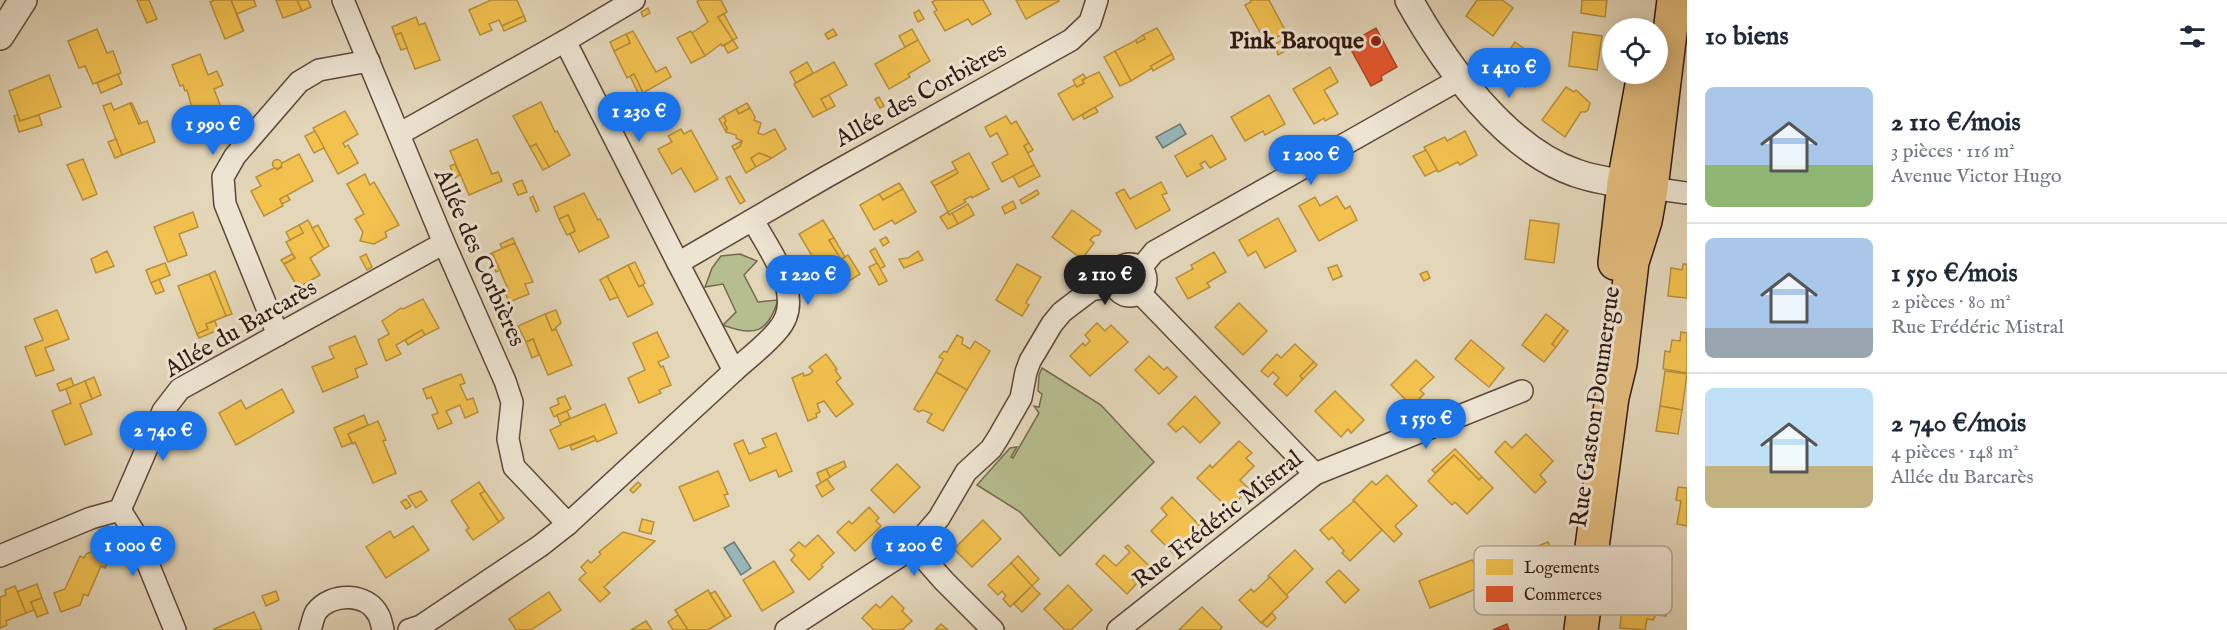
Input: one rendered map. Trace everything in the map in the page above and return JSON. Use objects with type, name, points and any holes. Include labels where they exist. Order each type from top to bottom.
[{"type":"main road","points":[[1651,18],[1653,0]]},
{"type":"main road","points":[[1638,186],[1674,0]]},
{"type":"main road","points":[[1638,186],[1643,84]]},
{"type":"main road","name":"Rue Gaston Doumergue","points":[[1577,546],[1621,217],[1638,186]]},
{"type":"main road","name":"Rue Gaston Doumergue","points":[[1592,546],[1610,409],[1620,364],[1632,262],[1645,220],[1638,186]]},
{"type":"main road","name":"Rue Gaston Doumergue","points":[[1566,630],[1568,615]]},
{"type":"main road","name":"Rue Gaston Doumergue","points":[[1581,630],[1583,615]]},
{"type":"street","points":[[0,36],[23,0]]},
{"type":"street","name":"Allée des Corbières","points":[[343,0],[509,392],[512,402],[508,439],[514,467],[568,524]]},
{"type":"street","points":[[399,134],[634,0]]},
{"type":"street","name":"Allée des Corbières","points":[[678,263],[1071,40],[1090,22],[1097,0]]},
{"type":"street","points":[[1409,0],[1429,36],[1460,80],[1518,138],[1546,159],[1577,174],[1687,193]]},
{"type":"street","points":[[565,41],[734,371]]},
{"type":"street","points":[[278,335],[225,204],[223,177],[235,156],[299,82],[319,70],[369,61]]},
{"type":"street","points":[[1141,268],[1154,252],[1460,80]]},
{"type":"street","points":[[409,630],[431,620],[540,546],[568,524],[778,330],[786,317],[789,302],[787,285],[753,220]]},
{"type":"street","name":"Allée du Barcarès","points":[[120,510],[163,411],[174,395],[189,384],[444,243]]},
{"type":"street","points":[[1130,263],[1141,268],[1146,280],[1144,289],[1129,297],[1122,295],[1114,286],[1113,278],[1118,268],[1130,263]]},
{"type":"street","points":[[786,630],[914,547],[939,518],[966,472],[991,449],[998,438],[1021,398],[1026,372],[1052,324],[1062,312],[1091,291],[1114,286]]},
{"type":"street","points":[[1140,293],[1315,474]]},
{"type":"street","name":"Rue Frédéric Mistral","points":[[1118,630],[1315,474],[1522,391]]},
{"type":"street","points":[[0,556],[91,518],[120,510],[137,537],[175,630]]},
{"type":"street","points":[[914,547],[993,630]]},
{"type":"street","points":[[310,630],[316,613],[330,600],[348,596],[366,602],[379,615],[383,630]]},
{"type":"green space","points":[[740,254],[757,261],[744,275],[758,302],[778,300],[770,320],[764,326],[751,331],[723,325],[736,312],[723,284],[705,287],[712,268],[721,256]]},
{"type":"green space","points":[[1042,368],[1101,405],[1154,462],[1060,556],[1020,512],[977,485],[1010,448],[1017,447],[1011,457],[1013,458],[1039,413],[1034,406],[1039,407],[1042,394],[1038,391]]},
{"type":"water","points":[[1180,124],[1186,134],[1163,148],[1156,137]]},
{"type":"water","points":[[734,542],[751,568],[741,575],[724,548]]},
{"type":"building: Logements","points":[[137,0],[149,0],[157,19],[147,23]]},
{"type":"building: Logements","points":[[231,0],[243,31],[225,39],[210,2]]},
{"type":"building: Logements","points":[[231,0],[254,0],[256,6],[237,14],[244,31]]},
{"type":"building: Logements","points":[[276,0],[297,0],[302,11],[283,18]]},
{"type":"building: Logements","points":[[297,0],[308,0],[311,7],[302,11]]},
{"type":"building: Logements","points":[[491,0],[517,0],[524,16],[502,26],[499,20],[489,24],[492,30],[480,35],[469,10]]},
{"type":"building: Logements","points":[[699,0],[721,0],[727,12],[718,17],[733,40],[722,46],[721,44],[705,56],[692,33],[708,22],[697,2]]},
{"type":"building: Logements","points":[[936,0],[983,0],[991,14],[972,25],[968,19],[945,31],[934,12],[937,10],[932,2]]},
{"type":"building: Logements","points":[[1016,0],[1058,0],[1059,1],[1026,19]]},
{"type":"building: Logements","points":[[1250,0],[1269,0],[1286,32],[1266,43],[1245,5],[1251,2]]},
{"type":"building: Logements","points":[[1477,0],[1502,0],[1513,8],[1493,36],[1466,16]]},
{"type":"building: Logements","points":[[1582,0],[1607,0],[1605,17],[1581,13]]},
{"type":"building: Logements","points":[[648,8],[650,13],[643,17],[641,12]]},
{"type":"building: Logements","points":[[919,10],[924,19],[918,22],[914,13]]},
{"type":"building: Logements","points":[[724,14],[737,38],[733,40],[718,17]]},
{"type":"building: Logements","points":[[524,16],[526,21],[504,31],[502,26]]},
{"type":"building: Logements","points":[[416,17],[419,25],[425,23],[440,60],[415,69],[401,33],[395,35],[392,27]]},
{"type":"building: Logements","points":[[1157,28],[1172,54],[1131,81],[1115,51],[1136,40],[1137,43],[1145,39],[1143,35]]},
{"type":"building: Logements","points":[[97,29],[107,53],[113,51],[121,73],[93,84],[85,66],[79,68],[68,41]]},
{"type":"building: Logements","points":[[833,29],[837,35],[828,39],[825,34]]},
{"type":"building: Logements","points":[[912,29],[918,40],[905,47],[899,36]]},
{"type":"building: Logements","points":[[633,31],[656,72],[666,67],[671,77],[643,93],[634,74],[627,78],[614,51],[630,43],[626,34]]},
{"type":"building: Logements","points":[[691,31],[705,56],[691,63],[677,38]]},
{"type":"building: Logements","points":[[1573,32],[1602,36],[1597,70],[1569,66]]},
{"type":"building: Logements","points":[[401,33],[407,48],[401,50],[395,35]]},
{"type":"building: Logements","points":[[626,34],[630,43],[614,51],[610,42]]},
{"type":"building: Logements","points":[[1143,35],[1145,39],[1137,43],[1136,40]]},
{"type":"building: Logements","points":[[1286,38],[1291,48],[1278,55],[1275,44]]},
{"type":"building: Logements","points":[[733,40],[738,48],[728,53],[724,46]]},
{"type":"building: Logements","points":[[918,40],[930,61],[908,74],[910,77],[889,89],[875,64]]},
{"type":"building: Logements","points":[[1515,42],[1543,63],[1525,87],[1516,80],[1518,76],[1500,63]]},
{"type":"building: Logements","points":[[1115,51],[1131,81],[1120,86],[1104,57]]},
{"type":"building: Logements","points":[[200,54],[208,75],[217,71],[223,85],[214,89],[221,107],[199,116],[196,107],[192,108],[187,90],[185,91],[183,85],[180,86],[172,65]]},
{"type":"building: Logements","points":[[1172,54],[1174,59],[1153,71],[1151,66]]},
{"type":"building: Logements","points":[[807,62],[813,73],[796,83],[790,72]]},
{"type":"building: Logements","points":[[834,62],[847,85],[821,99],[827,110],[813,117],[794,84]]},
{"type":"building: Logements","points":[[1330,67],[1338,82],[1324,90],[1338,114],[1314,124],[1293,89]]},
{"type":"building: Logements","points":[[1099,72],[1113,97],[1073,120],[1058,94],[1076,84],[1077,87],[1084,83],[1082,80]]},
{"type":"building: Logements","points":[[118,74],[122,84],[101,93],[97,83]]},
{"type":"building: Logements","points":[[634,74],[643,93],[639,95],[630,76]]},
{"type":"building: Logements","points":[[1083,74],[1086,78],[1082,80],[1084,83],[1077,87],[1073,80]]},
{"type":"building: Logements","points":[[49,75],[61,107],[20,121],[9,91]]},
{"type":"building: Logements","points":[[1566,87],[1574,92],[1576,90],[1590,103],[1588,110],[1581,112],[1565,137],[1542,120]]},
{"type":"building: Logements","points":[[829,95],[835,106],[827,110],[821,99]]},
{"type":"building: Logements","points":[[1269,95],[1285,124],[1265,135],[1263,131],[1245,141],[1231,117]]},
{"type":"building: Logements","points":[[879,97],[884,106],[880,108],[875,99]]},
{"type":"building: Logements","points":[[541,102],[555,132],[557,131],[570,155],[549,167],[536,144],[530,147],[513,116]]},
{"type":"building: Logements","points":[[111,103],[114,110],[130,103],[139,124],[147,121],[155,142],[122,155],[103,106]]},
{"type":"building: Logements","points":[[130,103],[141,123],[139,124]]},
{"type":"building: Logements","points":[[747,103],[750,108],[739,114],[736,109]]},
{"type":"building: Logements","points":[[221,107],[225,119],[204,127],[199,116]]},
{"type":"building: Logements","points":[[1095,107],[1098,112],[1084,119],[1082,115]]},
{"type":"building: Logements","points":[[750,108],[755,117],[754,120],[761,123],[758,133],[763,135],[775,129],[786,149],[772,158],[759,153],[751,158],[756,167],[746,173],[734,150],[740,146],[742,141],[736,138],[736,135],[726,132],[727,128],[724,123],[726,121],[723,116],[736,109],[739,114]]},
{"type":"building: Logements","points":[[345,111],[358,134],[343,143],[345,147],[348,145],[358,163],[338,174],[313,128]]},
{"type":"building: Logements","points":[[18,115],[20,121],[39,115],[42,125],[19,132],[14,116]]},
{"type":"building: Logements","points":[[724,116],[727,128],[726,132],[719,119]]},
{"type":"building: Logements","points":[[1006,116],[1011,124],[1016,121],[1029,143],[1024,146],[1034,165],[1002,182],[992,163],[1008,154],[997,133],[990,137],[985,127]]},
{"type":"building: Logements","points":[[681,129],[684,134],[691,130],[718,179],[695,192],[681,168],[672,174],[658,149],[672,142],[668,136]]},
{"type":"building: Logements","points":[[315,131],[324,148],[314,153],[305,136]]},
{"type":"building: Logements","points":[[1465,131],[1477,155],[1460,165],[1458,162],[1438,172],[1424,147],[1445,137],[1447,141]]},
{"type":"building: Logements","points":[[1212,135],[1226,159],[1210,168],[1205,161],[1200,164],[1203,168],[1187,177],[1175,156]]},
{"type":"building: Logements","points":[[116,139],[122,155],[115,158],[108,142]]},
{"type":"building: Logements","points":[[477,139],[492,174],[498,172],[502,181],[469,195],[450,151]]},
{"type":"building: Logements","points":[[742,141],[740,146],[734,150],[732,146]]},
{"type":"building: Logements","points":[[1029,143],[1033,150],[1028,153],[1024,146]]},
{"type":"building: Logements","points":[[536,144],[549,167],[543,170],[530,147]]},
{"type":"building: Logements","points":[[1426,150],[1437,170],[1425,176],[1413,156]]},
{"type":"building: Logements","points":[[759,153],[772,158],[756,167],[751,158]]},
{"type":"building: Logements","points":[[969,153],[989,189],[972,198],[971,196],[964,200],[966,202],[948,212],[934,186],[958,173],[952,162]]},
{"type":"building: Logements","points":[[299,154],[313,181],[280,199],[283,206],[264,216],[251,191],[261,186],[256,177],[276,167],[277,170],[282,167],[280,164]]},
{"type":"building: Logements","points":[[83,159],[97,194],[83,200],[67,165]]},
{"type":"building: Logements","points":[[277,159],[282,164],[277,169],[272,164]]},
{"type":"building: Logements","points":[[455,164],[460,175],[455,178],[450,166]]},
{"type":"building: Logements","points":[[1034,165],[1040,176],[1019,187],[1013,176]]},
{"type":"building: Logements","points":[[956,169],[958,173],[934,186],[931,182]]},
{"type":"building: Logements","points":[[365,174],[370,185],[374,182],[399,225],[385,232],[387,237],[374,244],[360,241],[363,232],[355,219],[364,214],[347,184]]},
{"type":"building: Logements","points":[[730,176],[745,201],[740,204],[726,178]]},
{"type":"building: Logements","points":[[522,180],[527,192],[518,195],[513,184]]},
{"type":"building: Logements","points":[[1161,182],[1167,193],[1162,195],[1170,210],[1136,229],[1116,193],[1124,189],[1130,199]]},
{"type":"building: Logements","points":[[899,183],[903,189],[883,200],[879,194]]},
{"type":"building: Logements","points":[[903,189],[916,212],[895,224],[892,220],[874,230],[860,205],[879,194],[883,200]]},
{"type":"building: Logements","points":[[1037,190],[1039,194],[1022,204],[1020,200]]},
{"type":"building: Logements","points":[[584,193],[609,237],[579,252],[570,234],[575,231],[568,215],[559,219],[554,207]]},
{"type":"building: Logements","points":[[287,195],[290,200],[282,204],[280,199]]},
{"type":"building: Logements","points":[[533,196],[539,210],[536,212],[530,198]]},
{"type":"building: Logements","points":[[1337,196],[1345,209],[1350,206],[1357,220],[1319,241],[1299,206],[1315,197],[1320,206]]},
{"type":"building: Logements","points":[[1013,201],[1016,208],[1005,214],[1002,207]]},
{"type":"building: Logements","points":[[968,204],[974,215],[958,224],[952,213]]},
{"type":"building: Logements","points":[[1072,210],[1101,231],[1099,235],[1090,240],[1094,243],[1082,259],[1052,237]]},
{"type":"building: Logements","points":[[193,212],[198,227],[179,234],[187,255],[168,262],[154,227]]},
{"type":"building: Logements","points":[[948,212],[949,215],[952,213],[958,224],[948,229],[940,217]]},
{"type":"building: Logements","points":[[568,215],[575,231],[567,235],[559,219]]},
{"type":"building: Logements","points":[[1278,218],[1296,251],[1265,268],[1256,251],[1248,256],[1239,240]]},
{"type":"building: Logements","points":[[308,220],[324,249],[310,258],[320,275],[298,288],[284,264],[295,258],[286,242],[303,233],[299,225]]},
{"type":"building: Logements","points":[[823,220],[834,238],[829,240],[841,259],[848,255],[860,274],[841,286],[829,266],[821,271],[799,234]]},
{"type":"building: Logements","points":[[1530,220],[1559,224],[1554,263],[1525,259]]},
{"type":"building: Logements","points":[[299,225],[303,233],[290,240],[286,232]]},
{"type":"building: Logements","points":[[318,225],[329,246],[324,249],[312,228]]},
{"type":"building: Logements","points":[[886,237],[889,242],[883,246],[880,240]]},
{"type":"building: Logements","points":[[513,238],[515,243],[502,248],[500,244]]},
{"type":"building: Logements","points":[[834,238],[845,257],[841,259],[829,240]]},
{"type":"building: Logements","points":[[515,243],[533,282],[525,284],[529,294],[509,302],[505,293],[509,291],[492,253]]},
{"type":"building: Logements","points":[[875,248],[885,266],[880,269],[870,251]]},
{"type":"building: Logements","points":[[107,251],[114,266],[96,273],[91,259]]},
{"type":"building: Logements","points":[[918,251],[923,260],[904,268],[899,259],[908,258]]},
{"type":"building: Logements","points":[[1214,252],[1226,272],[1207,283],[1210,287],[1188,299],[1176,278],[1193,269],[1191,265]]},
{"type":"building: Logements","points":[[492,253],[500,270],[496,272],[488,255]]},
{"type":"building: Logements","points":[[292,254],[295,258],[284,264],[281,260]]},
{"type":"building: Logements","points":[[366,254],[372,267],[367,270],[360,257]]},
{"type":"building: Logements","points":[[635,262],[645,283],[639,287],[628,265]]},
{"type":"building: Logements","points":[[165,263],[170,275],[151,283],[146,270]]},
{"type":"building: Logements","points":[[877,263],[887,281],[879,285],[869,267]]},
{"type":"building: Logements","points":[[1017,264],[1041,277],[1026,303],[1029,305],[1022,316],[996,300]]},
{"type":"building: Logements","points":[[1683,264],[1687,264],[1687,298],[1668,296],[1671,268],[1682,270]]},
{"type":"building: Logements","points":[[628,265],[639,287],[643,285],[653,304],[628,317],[607,276]]},
{"type":"building: Logements","points":[[1337,265],[1342,276],[1333,280],[1328,268]]},
{"type":"building: Logements","points":[[215,271],[232,314],[226,316],[209,274]]},
{"type":"building: Logements","points":[[1427,271],[1430,278],[1424,281],[1420,274]]},
{"type":"building: Logements","points":[[209,274],[226,316],[206,324],[208,329],[197,334],[178,286]]},
{"type":"building: Logements","points":[[607,276],[618,297],[610,300],[600,280]]},
{"type":"building: Logements","points":[[159,279],[164,291],[156,294],[151,283]]},
{"type":"building: Logements","points":[[836,279],[840,285],[830,291],[827,284]]},
{"type":"building: Logements","points":[[423,299],[439,328],[425,335],[422,330],[396,345],[401,354],[386,361],[378,340],[389,334],[382,321],[401,308]]},
{"type":"building: Logements","points":[[1239,303],[1267,331],[1243,355],[1215,327]]},
{"type":"building: Logements","points":[[57,310],[69,339],[45,348],[54,370],[36,376],[25,347],[43,340],[34,319]]},
{"type":"building: Logements","points":[[556,310],[561,323],[552,331],[545,314]]},
{"type":"building: Logements","points":[[545,314],[552,331],[556,329],[572,365],[548,375],[533,339],[526,342],[518,326]]},
{"type":"building: Logements","points":[[1546,314],[1564,328],[1552,344],[1556,347],[1544,362],[1522,345]]},
{"type":"building: Logements","points":[[215,321],[218,330],[199,338],[197,334],[208,329],[206,324]]},
{"type":"building: Logements","points":[[1097,323],[1105,331],[1111,325],[1128,342],[1090,376],[1070,356],[1083,343],[1085,346],[1090,341],[1085,335]]},
{"type":"building: Logements","points":[[1564,328],[1568,331],[1556,347],[1552,344]]},
{"type":"building: Logements","points":[[422,330],[425,335],[408,345],[405,340]]},
{"type":"building: Logements","points":[[657,332],[669,357],[658,362],[661,367],[663,366],[671,385],[659,390],[661,393],[639,403],[628,378],[645,370],[633,343]]},
{"type":"building: Logements","points":[[1681,332],[1687,333],[1687,373],[1663,369],[1665,351],[1670,352],[1672,340],[1680,341]]},
{"type":"building: Logements","points":[[957,335],[963,338],[962,344],[970,349],[975,341],[990,351],[967,390],[936,372],[943,359],[939,357],[944,351],[947,352]]},
{"type":"building: Logements","points":[[355,336],[367,364],[355,369],[358,377],[323,392],[312,367],[334,358],[329,347]]},
{"type":"building: Logements","points":[[533,339],[539,355],[532,358],[526,342]]},
{"type":"building: Logements","points":[[1471,340],[1504,368],[1489,387],[1455,359]]},
{"type":"building: Logements","points":[[1295,344],[1314,362],[1300,376],[1303,379],[1287,396],[1274,384],[1279,378],[1273,372],[1268,377],[1261,371],[1277,354],[1281,358]]},
{"type":"building: Logements","points":[[826,354],[841,378],[836,382],[853,404],[836,417],[824,401],[817,404],[820,412],[816,414],[817,417],[808,421],[792,378],[803,373],[804,376],[810,374],[813,371],[809,367]]},
{"type":"building: Logements","points":[[1149,356],[1164,370],[1167,367],[1177,377],[1159,394],[1135,370]]},
{"type":"building: Logements","points":[[1416,360],[1434,377],[1420,390],[1424,394],[1412,406],[1391,385]]},
{"type":"building: Logements","points":[[1314,362],[1317,365],[1303,379],[1300,376]]},
{"type":"building: Logements","points":[[1665,371],[1687,374],[1682,410],[1660,406]]},
{"type":"building: Logements","points":[[936,372],[967,390],[943,431],[927,422],[932,414],[914,409]]},
{"type":"building: Logements","points":[[461,374],[465,383],[460,385],[467,400],[473,398],[478,412],[465,418],[460,405],[446,411],[452,423],[438,429],[432,415],[438,413],[431,397],[427,399],[423,389]]},
{"type":"building: Logements","points":[[94,377],[101,395],[92,399],[85,381]]},
{"type":"building: Logements","points":[[71,378],[74,386],[60,391],[57,384]]},
{"type":"building: Logements","points":[[85,381],[92,399],[80,404],[92,434],[65,445],[52,411],[71,403],[66,389]]},
{"type":"building: Logements","points":[[282,389],[294,412],[236,445],[219,413],[241,400],[246,409]]},
{"type":"building: Logements","points":[[1335,391],[1364,420],[1351,433],[1348,429],[1341,437],[1315,411]]},
{"type":"building: Logements","points":[[565,396],[571,409],[554,417],[550,408],[559,404],[557,399]]},
{"type":"building: Logements","points":[[1195,396],[1220,423],[1200,443],[1183,426],[1176,432],[1168,424]]},
{"type":"building: Logements","points":[[605,404],[617,433],[597,442],[594,436],[559,449],[550,430],[561,425],[560,423]]},
{"type":"building: Logements","points":[[1660,406],[1682,410],[1678,434],[1656,431]]},
{"type":"building: Logements","points":[[567,411],[570,418],[560,423],[557,415]]},
{"type":"building: Logements","points":[[364,415],[368,425],[348,434],[352,443],[342,447],[334,428]]},
{"type":"building: Logements","points":[[378,421],[386,440],[383,441],[396,473],[373,483],[355,442],[353,444],[348,434]]},
{"type":"building: Logements","points":[[776,433],[792,471],[779,477],[776,470],[750,481],[734,444],[743,440],[749,454],[766,447],[762,439]]},
{"type":"building: Logements","points":[[1526,434],[1553,461],[1540,475],[1546,482],[1535,493],[1495,452],[1505,441],[1512,448]]},
{"type":"building: Logements","points":[[594,436],[596,440],[572,450],[570,446]]},
{"type":"building: Logements","points":[[1239,441],[1252,453],[1246,458],[1254,466],[1240,480],[1249,489],[1229,509],[1197,478],[1210,465],[1212,468]]},
{"type":"building: Logements","points":[[1455,449],[1482,477],[1479,480],[1454,455],[1435,473],[1432,470]]},
{"type":"building: Logements","points":[[1454,455],[1479,480],[1482,477],[1493,488],[1467,514],[1455,502],[1452,505],[1428,481]]},
{"type":"building: Logements","points":[[844,461],[846,467],[830,477],[826,469]]},
{"type":"building: Logements","points":[[897,464],[920,487],[894,513],[871,490]]},
{"type":"building: Logements","points":[[826,469],[830,477],[821,483],[817,473]]},
{"type":"building: Logements","points":[[718,471],[728,494],[724,495],[729,506],[694,521],[679,487]]},
{"type":"building: Logements","points":[[1387,475],[1417,506],[1395,526],[1402,534],[1394,542],[1353,500],[1372,481],[1376,485]]},
{"type":"building: Logements","points":[[827,479],[834,489],[822,497],[816,486]]},
{"type":"building: Logements","points":[[479,482],[485,491],[480,494],[499,522],[473,540],[466,530],[469,528],[451,501]]},
{"type":"building: Logements","points":[[638,482],[641,485],[633,493],[630,490]]},
{"type":"building: Logements","points":[[1678,487],[1687,488],[1687,526],[1677,524],[1681,501],[1676,500]]},
{"type":"building: Logements","points":[[421,491],[427,500],[416,508],[408,496]]},
{"type":"building: Logements","points":[[485,491],[504,518],[499,522],[480,494]]},
{"type":"building: Logements","points":[[1172,497],[1202,528],[1183,548],[1186,550],[1178,558],[1151,531],[1167,515],[1161,508]]},
{"type":"building: Logements","points":[[406,499],[411,506],[406,509],[401,502]]},
{"type":"building: Logements","points":[[1354,501],[1382,530],[1350,561],[1332,537],[1329,540],[1320,530]]},
{"type":"building: Logements","points":[[869,507],[879,518],[876,521],[881,526],[855,551],[837,532],[849,521],[852,524]]},
{"type":"building: Logements","points":[[642,519],[654,522],[651,534],[639,531]]},
{"type":"building: Logements","points":[[983,520],[1001,539],[972,567],[954,549]]},
{"type":"building: Logements","points":[[413,526],[429,550],[386,578],[366,547],[390,531],[394,538]]},
{"type":"building: Logements","points":[[623,532],[655,541],[604,587],[610,593],[600,602],[579,579],[586,573],[581,567],[588,560],[591,563],[601,554],[599,552]]},
{"type":"building: Logements","points":[[818,535],[834,553],[809,580],[791,560],[795,555],[790,550],[799,542],[805,547]]},
{"type":"building: Logements","points":[[1548,542],[1550,546],[1538,546]]},
{"type":"building: Logements","points":[[1128,545],[1152,569],[1141,580],[1136,576],[1133,579],[1137,583],[1127,594],[1096,564],[1104,555],[1116,566],[1130,552],[1125,547]]},
{"type":"building: Logements","points":[[98,549],[111,555],[105,568],[101,566],[88,596],[84,594],[80,605],[61,612],[54,593],[65,589],[80,556],[84,558],[86,554]]},
{"type":"building: Logements","points":[[1295,550],[1313,569],[1286,595],[1268,576]]},
{"type":"building: Logements","points":[[1018,556],[1039,579],[1032,586],[1011,563]]},
{"type":"building: Logements","points":[[1472,560],[1474,590],[1430,608],[1419,581]]},
{"type":"building: Logements","points":[[774,561],[794,592],[762,611],[743,580]]},
{"type":"building: Logements","points":[[1011,563],[1032,586],[1010,607],[1003,599],[1006,596],[1002,591],[998,595],[988,585]]},
{"type":"building: Logements","points":[[1339,570],[1359,590],[1345,603],[1326,582]]},
{"type":"building: Logements","points":[[1270,577],[1288,597],[1261,623],[1239,600],[1251,589],[1254,592]]},
{"type":"building: Logements","points":[[37,584],[42,598],[31,602],[34,610],[26,613],[17,592]]},
{"type":"building: Logements","points":[[1068,585],[1092,610],[1071,630],[1065,630],[1044,609]]},
{"type":"building: Logements","points":[[15,586],[26,613],[6,621],[7,625],[0,628],[0,597],[6,595],[5,590]]},
{"type":"building: Logements","points":[[1032,586],[1040,594],[1022,612],[1014,604]]},
{"type":"building: Logements","points":[[708,590],[726,619],[708,630],[688,630],[675,610]]},
{"type":"building: Logements","points":[[276,591],[279,600],[266,606],[262,596]]},
{"type":"building: Logements","points":[[715,591],[731,616],[726,619],[710,594]]},
{"type":"building: Logements","points":[[549,592],[561,610],[531,630],[516,630],[509,619]]},
{"type":"building: Logements","points":[[892,596],[904,608],[902,611],[912,621],[902,630],[874,630],[862,618],[876,604],[880,608]]},
{"type":"building: Logements","points":[[42,598],[48,613],[37,617],[31,602]]},
{"type":"building: Logements","points":[[1202,607],[1222,627],[1220,630],[1179,630]]},
{"type":"building: Logements","points":[[254,612],[262,630],[214,629]]},
{"type":"building: Logements","points":[[1272,613],[1276,618],[1267,627],[1262,623]]},
{"type":"building: Logements","points":[[678,615],[688,630],[673,630],[668,622]]},
{"type":"building: Logements","points":[[1621,615],[1656,615],[1653,620],[1647,619],[1645,630],[1620,628]]},
{"type":"building: Logements","points":[[646,621],[652,630],[631,630]]},
{"type":"building: Logements","points":[[941,624],[948,630],[935,630]]},
{"type":"building: Commerces","points":[[1376,28],[1397,67],[1381,76],[1382,80],[1371,86],[1348,44]]},
{"type":"building: Commerces","points":[[1507,624],[1509,630],[1493,630]]},
{"type":"place","name":"Pink Baroque","points":[[1376,41]]}]
